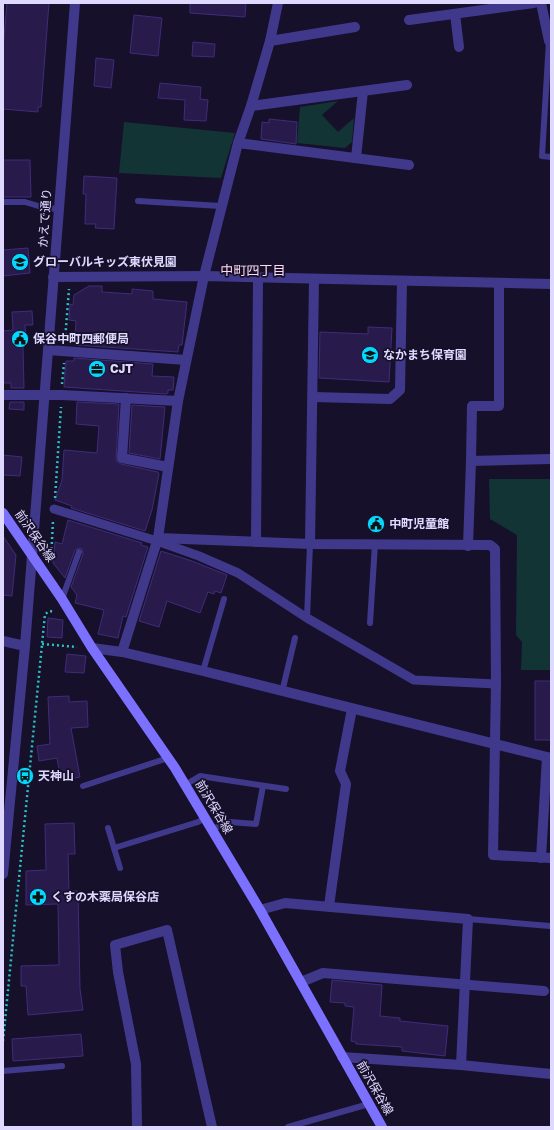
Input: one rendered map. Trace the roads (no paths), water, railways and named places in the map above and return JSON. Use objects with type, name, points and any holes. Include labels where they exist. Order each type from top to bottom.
[{"type":"main road","name":"前沢保谷線","points":[[3,513],[32,554],[92,648],[185,785],[260,910],[382,1127]]},
{"type":"street","name":"かえで通り","points":[[5,819],[19,710],[25,646],[75,3]]},
{"type":"street","points":[[122,652],[157,540],[178,401],[204,276],[238,142],[251,106],[270,41],[278,3]]},
{"type":"street","points":[[409,20],[534,3]]},
{"type":"street","points":[[541,3],[550,42]]},
{"type":"street","points":[[455,14],[459,47]]},
{"type":"street","points":[[270,41],[355,26]]},
{"type":"street","points":[[251,106],[407,85]]},
{"type":"street","points":[[356,158],[363,91]]},
{"type":"street","points":[[238,142],[409,165]]},
{"type":"street","points":[[53,277],[204,276],[551,284]]},
{"type":"street","points":[[256,542],[258,278]]},
{"type":"street","points":[[310,544],[314,279]]},
{"type":"street","points":[[313,397],[390,399],[400,390],[402,281]]},
{"type":"street","points":[[468,546],[472,406],[499,406],[499,283]]},
{"type":"street","points":[[48,350],[186,360]]},
{"type":"street","points":[[3,395],[62,395],[178,401]]},
{"type":"street","points":[[126,398],[122,458],[168,467]]},
{"type":"street","points":[[471,461],[551,459]]},
{"type":"street","points":[[54,509],[157,540],[238,573],[307,618],[414,680],[496,684]]},
{"type":"street","points":[[92,648],[122,652],[202,671],[282,692],[494,743],[549,758],[546,858],[493,855],[494,743],[496,684],[495,549],[490,545],[310,544],[157,540]]},
{"type":"street","points":[[3,640],[25,646]]},
{"type":"street","points":[[329,906],[346,784],[340,771],[352,709]]},
{"type":"street","points":[[3,874],[5,819]]},
{"type":"street","points":[[260,910],[285,903],[468,919],[461,1065]]},
{"type":"street","points":[[138,1127],[136,1064],[118,972],[115,945],[167,930],[212,1127]]},
{"type":"street","points":[[301,982],[323,973],[544,991]]},
{"type":"street","points":[[342,1057],[461,1065],[551,1074]]},
{"type":"lane","points":[[550,42],[542,156],[551,157]]},
{"type":"lane","points":[[3,202],[25,202],[45,208],[59,209]]},
{"type":"lane","points":[[138,202],[221,206]]},
{"type":"lane","points":[[307,618],[310,544]]},
{"type":"lane","points":[[370,623],[375,544]]},
{"type":"lane","points":[[62,599],[79,552]]},
{"type":"lane","points":[[202,671],[224,599]]},
{"type":"lane","points":[[282,692],[295,638]]},
{"type":"lane","points":[[83,786],[168,758]]},
{"type":"lane","points":[[185,785],[200,776],[286,789]]},
{"type":"lane","points":[[212,829],[230,822],[256,824],[263,786]]},
{"type":"lane","points":[[114,848],[198,822],[205,818]]},
{"type":"lane","points":[[108,828],[120,868]]},
{"type":"lane","points":[[468,919],[550,926]]},
{"type":"lane","points":[[3,1071],[62,1066]]},
{"type":"lane","points":[[288,1127],[369,1104]]},
{"type":"place","name":"グローバルキッズ東伏見園","points":[[20,262]]},
{"type":"place","name":"保谷中町四郵便局","points":[[20,339]]},
{"type":"place","name":"なかまち保育園","points":[[370,355]]},
{"type":"place","name":"CJT","points":[[97,369]]},
{"type":"place","name":"中町児童館","points":[[376,524]]},
{"type":"place","name":"天神山","points":[[25,776]]},
{"type":"place","name":"くすの木薬局保谷店","points":[[38,897]]},
{"type":"district","name":"中町四丁目","points":[[253,270]]}]
